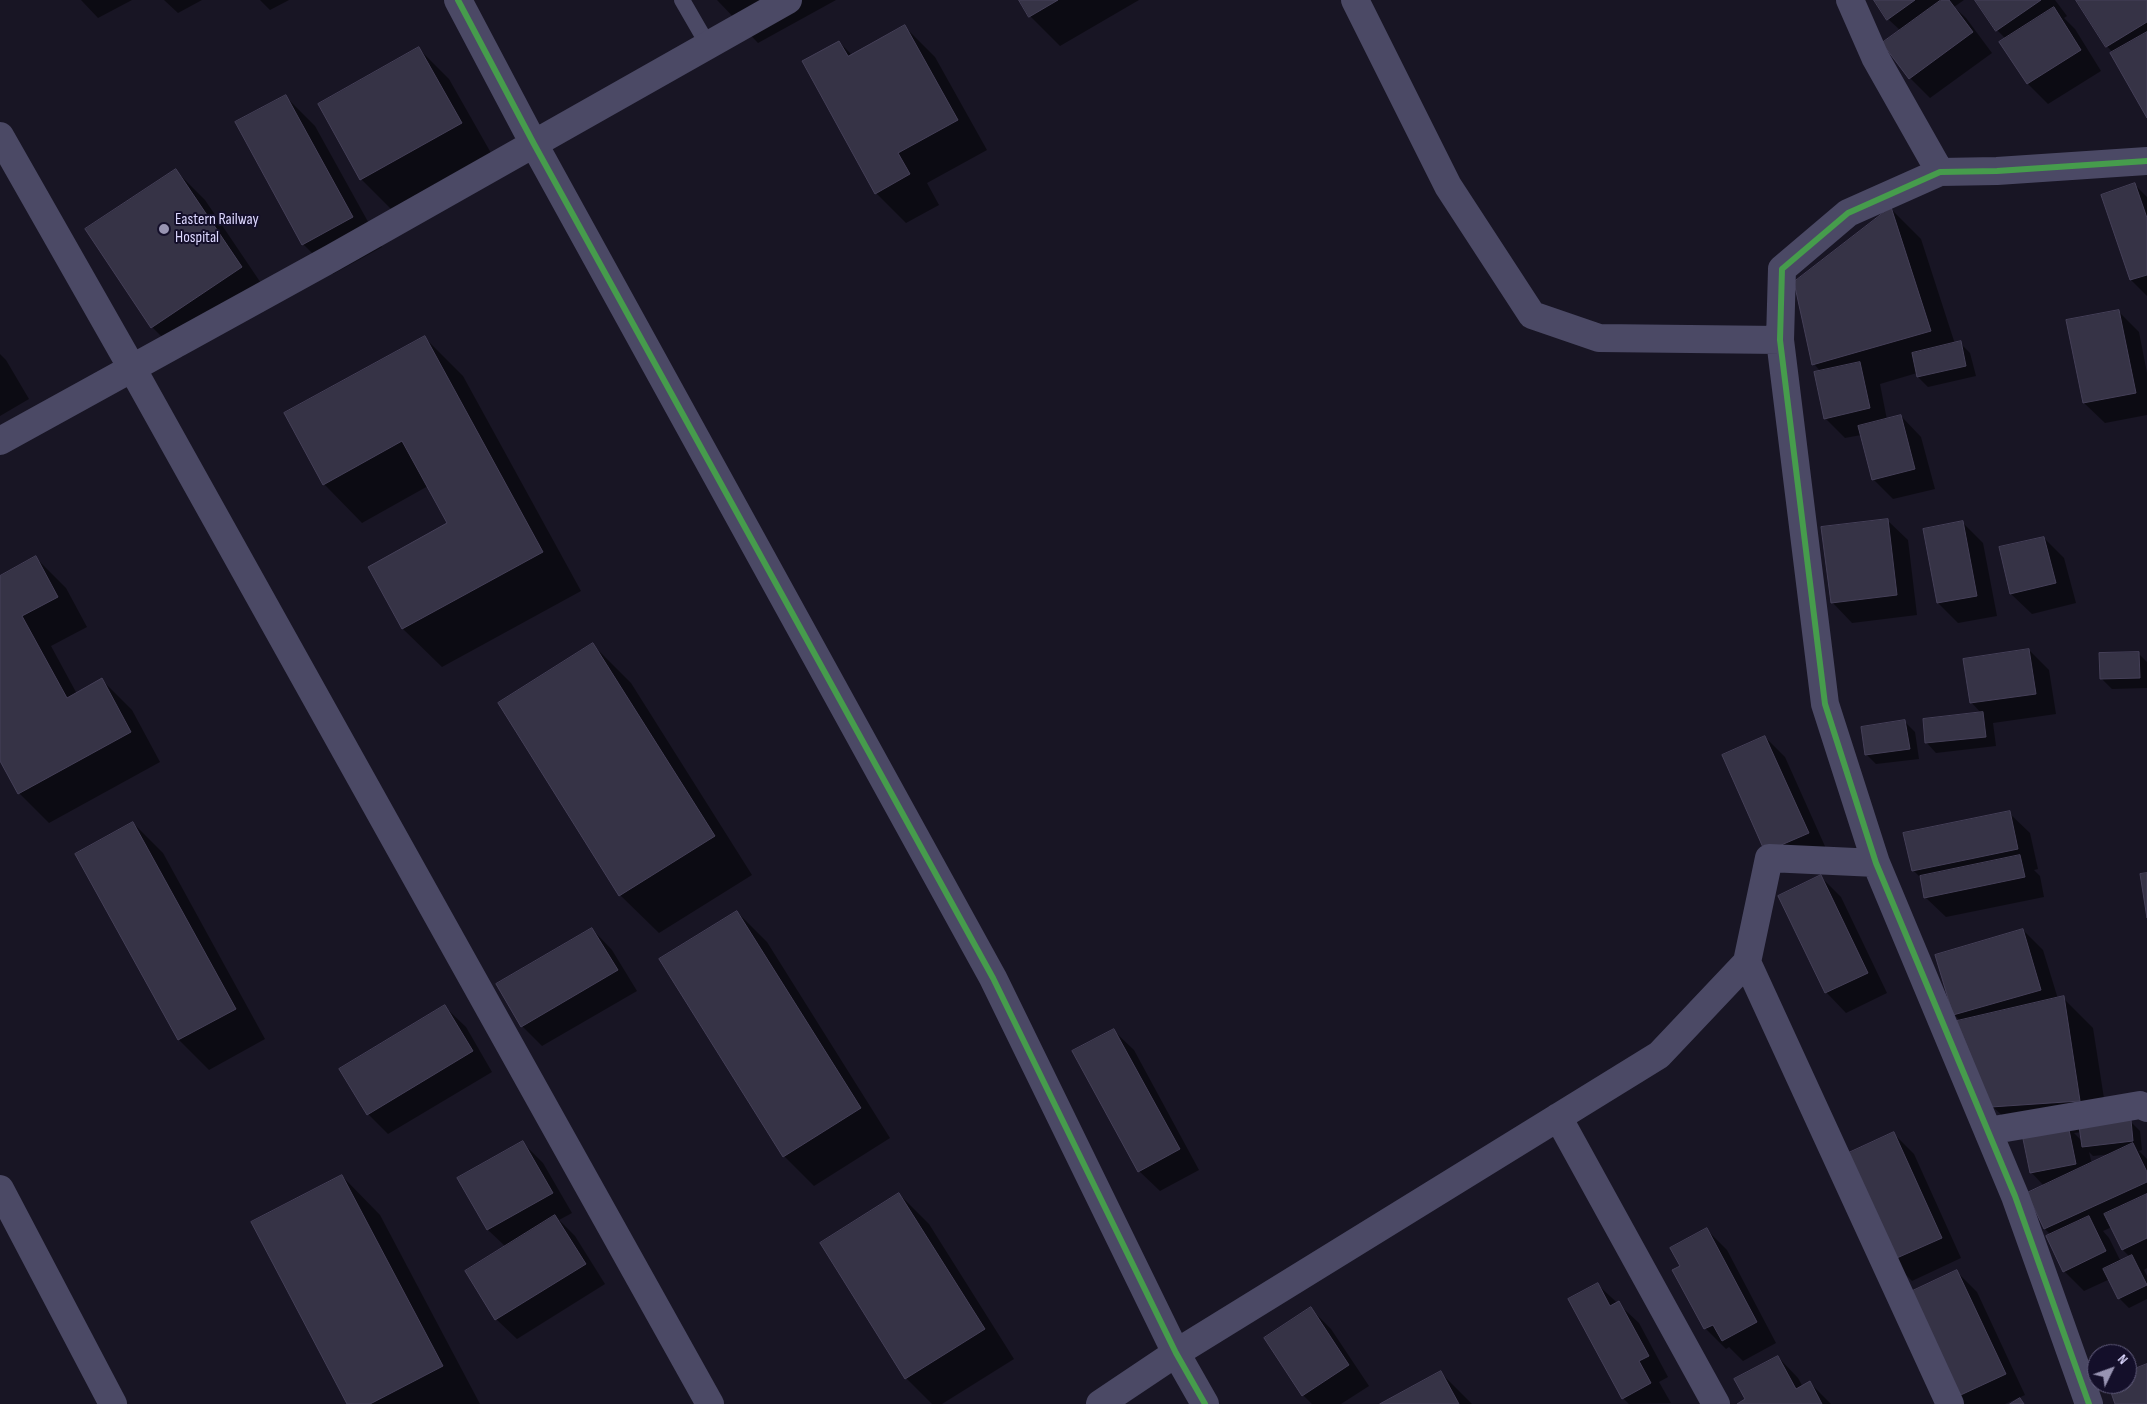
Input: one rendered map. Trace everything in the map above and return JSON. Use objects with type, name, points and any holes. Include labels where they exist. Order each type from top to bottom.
[{"type":"street","points":[[458,0],[534,144],[993,978],[1176,1353],[1205,1404]]},
{"type":"street","points":[[0,441],[534,144],[788,0]]},
{"type":"street","points":[[1355,0],[1448,186],[1532,315],[1599,338],[1780,340]]},
{"type":"street","points":[[1850,0],[1874,57],[1940,172]]},
{"type":"street","points":[[0,136],[132,368],[710,1404]]},
{"type":"street","points":[[2089,1404],[2015,1196],[1876,863],[1825,704],[1780,340],[1782,269],[1848,212],[1940,172],[1997,171],[2147,161]]},
{"type":"street","points":[[1100,1404],[1176,1353],[1659,1055],[1747,962],[1769,858],[1876,863]]},
{"type":"street","points":[[1747,962],[1950,1404]]},
{"type":"street","points":[[1988,1131],[2140,1105],[2147,1108]]},
{"type":"street","points":[[1558,1117],[1716,1404]]},
{"type":"street","points":[[0,1189],[113,1404]]},
{"type":"lane","points":[[682,0],[708,45]]},
{"type":"building","points":[[1019,0],[1058,0],[1029,17]]},
{"type":"building","points":[[1874,0],[1915,0],[1887,20]]},
{"type":"building","points":[[1941,0],[1949,0],[1973,32],[1909,79],[1882,43]]},
{"type":"building","points":[[1975,0],[2041,0],[1996,31]]},
{"type":"building","points":[[2076,0],[2147,0],[2147,22],[2106,47]]},
{"type":"building","points":[[2054,7],[2081,50],[2027,84],[1999,42]]},
{"type":"building","points":[[905,25],[958,120],[898,153],[910,174],[875,194],[802,61],[839,41],[848,56]]},
{"type":"building","points":[[2147,32],[2147,118],[2110,53]]},
{"type":"building","points":[[419,47],[462,123],[360,180],[318,104]]},
{"type":"building","points":[[286,95],[353,217],[302,245],[235,122]]},
{"type":"building","points":[[176,169],[242,267],[151,328],[85,229]]},
{"type":"building","points":[[2135,183],[2147,218],[2147,275],[2130,280],[2101,195]]},
{"type":"building","points":[[1891,207],[1931,331],[1812,365],[1794,282]]},
{"type":"building","points":[[2119,310],[2136,393],[2083,403],[2066,320]]},
{"type":"building","points":[[425,336],[543,552],[402,629],[368,567],[447,523],[402,441],[323,485],[284,413]]},
{"type":"building","points":[[1961,341],[1966,366],[1917,377],[1912,353]]},
{"type":"building","points":[[1860,362],[1870,408],[1824,419],[1814,372]]},
{"type":"building","points":[[1901,415],[1915,469],[1872,480],[1858,426]]},
{"type":"building","points":[[1888,519],[1897,595],[1831,603],[1821,527]]},
{"type":"building","points":[[1963,521],[1977,596],[1937,603],[1923,529]]},
{"type":"building","points":[[2044,537],[2056,583],[2010,594],[1999,547]]},
{"type":"building","points":[[36,556],[58,597],[22,616],[67,698],[102,678],[131,732],[18,794],[0,761],[0,576]]},
{"type":"building","points":[[593,643],[715,836],[619,896],[498,703]]},
{"type":"building","points":[[2029,649],[2036,694],[1970,703],[1963,659]]},
{"type":"building","points":[[2139,652],[2140,678],[2100,679],[2099,653]]},
{"type":"building","points":[[1983,712],[1986,737],[1925,743],[1923,719]]},
{"type":"building","points":[[1905,720],[1910,749],[1865,755],[1861,727]]},
{"type":"building","points":[[1765,736],[1809,833],[1765,852],[1722,755]]},
{"type":"building","points":[[2010,811],[2018,849],[1912,871],[1903,833]]},
{"type":"building","points":[[133,822],[236,1009],[178,1040],[75,854]]},
{"type":"building","points":[[2020,855],[2025,877],[1924,898],[1920,876]]},
{"type":"building","points":[[2147,873],[2147,918],[2140,874]]},
{"type":"building","points":[[1821,875],[1868,973],[1825,993],[1778,896]]},
{"type":"building","points":[[737,911],[861,1108],[783,1157],[659,959]]},
{"type":"building","points":[[592,928],[618,970],[521,1027],[496,984]]},
{"type":"building","points":[[2023,929],[2041,990],[1953,1015],[1935,955]]},
{"type":"building","points":[[2064,996],[2080,1101],[1991,1107],[1957,1021]]},
{"type":"building","points":[[445,1005],[473,1051],[367,1115],[339,1069]]},
{"type":"building","points":[[1114,1029],[1180,1149],[1138,1172],[1072,1051]]},
{"type":"building","points":[[2131,1120],[2133,1141],[2082,1147],[2079,1126]]},
{"type":"building","points":[[2068,1125],[2076,1164],[2030,1173],[2022,1134]]},
{"type":"building","points":[[1894,1132],[1942,1238],[1890,1261],[1842,1156]]},
{"type":"building","points":[[523,1141],[553,1193],[487,1230],[457,1178]]},
{"type":"building","points":[[2133,1143],[2147,1172],[2147,1182],[2044,1229],[2027,1193]]},
{"type":"building","points":[[342,1175],[443,1366],[370,1404],[347,1404],[251,1222]]},
{"type":"building","points":[[899,1193],[985,1329],[905,1379],[820,1243]]},
{"type":"building","points":[[2147,1194],[2147,1238],[2122,1250],[2104,1214]]},
{"type":"building","points":[[555,1215],[586,1264],[495,1320],[465,1271]]},
{"type":"building","points":[[2089,1216],[2106,1251],[2063,1272],[2046,1236]]},
{"type":"building","points":[[1707,1228],[1757,1322],[1722,1341],[1713,1325],[1704,1329],[1672,1270],[1680,1266],[1670,1248]]},
{"type":"building","points":[[2132,1255],[2147,1285],[2118,1299],[2103,1269]]},
{"type":"building","points":[[1957,1270],[2006,1374],[1952,1399],[1904,1295]]},
{"type":"building","points":[[1598,1283],[1610,1306],[1619,1301],[1649,1356],[1639,1361],[1651,1383],[1622,1399],[1568,1299]]},
{"type":"building","points":[[1311,1307],[1349,1365],[1302,1396],[1264,1338]]},
{"type":"building","points":[[1778,1356],[1796,1389],[1810,1381],[1822,1404],[1737,1404],[1745,1399],[1734,1379]]},
{"type":"building","points":[[2147,1364],[2147,1404],[2115,1404],[2112,1394],[2137,1394],[2137,1368]]},
{"type":"building","points":[[1441,1371],[1459,1404],[1380,1404]]},
{"type":"building","points":[[2020,1398],[2024,1404],[2010,1404]]},
{"type":"cycle path","points":[[458,0],[534,144],[993,978],[1176,1353],[1205,1404]]},
{"type":"cycle path","points":[[2089,1404],[2015,1196],[1876,863],[1825,704],[1780,340],[1782,269],[1848,213],[1940,172],[1997,171],[2147,161]]},
{"type":"place","name":"Eastern Railway Hospital","points":[[164,229]]}]
